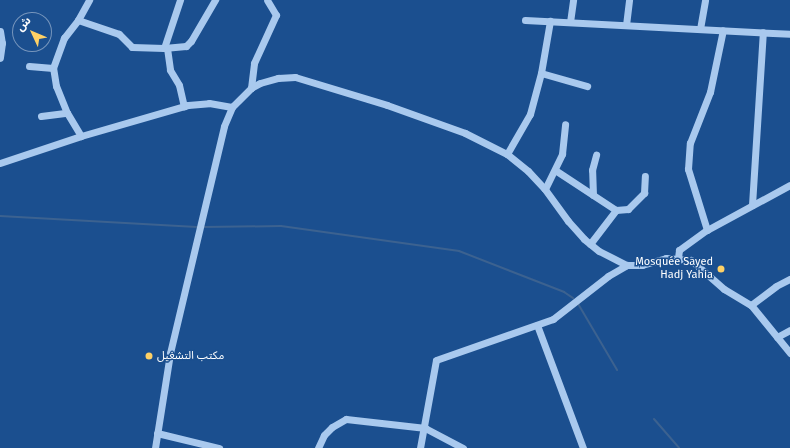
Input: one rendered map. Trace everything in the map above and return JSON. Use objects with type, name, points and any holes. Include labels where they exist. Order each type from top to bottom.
[{"type":"street","points":[[81,136],[67,113],[56,86],[53,68],[64,38],[78,20],[89,0]]},
{"type":"street","points":[[180,0],[165,48],[170,70],[179,85],[184,106]]},
{"type":"street","points":[[78,20],[119,34],[132,47],[165,48],[186,46],[215,0]]},
{"type":"street","points":[[251,88],[254,63],[276,15],[267,0]]},
{"type":"street","points":[[570,22],[573,0]]},
{"type":"street","points":[[626,25],[629,0]]},
{"type":"street","points":[[700,29],[705,0]]},
{"type":"street","points":[[525,20],[790,34]]},
{"type":"street","points":[[507,154],[530,114],[541,73],[550,21]]},
{"type":"street","points":[[707,230],[688,169],[690,143],[710,92],[723,30]]},
{"type":"street","points":[[0,31],[2,43],[0,58]]},
{"type":"street","points":[[752,205],[763,32]]},
{"type":"street","points":[[29,66],[53,68]]},
{"type":"street","points":[[541,73],[587,86]]},
{"type":"street","points":[[155,448],[170,353],[224,126],[232,107],[251,88],[278,78],[295,77],[387,105],[458,131],[507,154],[528,171],[545,189],[568,221],[590,244],[599,251],[627,265],[642,265],[666,258],[692,260],[724,289],[751,305],[790,353]]},
{"type":"street","points":[[0,163],[81,136],[184,106],[209,103],[232,107]]},
{"type":"street","points":[[42,116],[67,113]]},
{"type":"street","points":[[545,189],[562,154],[564,124]]},
{"type":"street","points":[[593,195],[592,170],[596,155]]},
{"type":"street","points":[[555,170],[616,210],[628,209],[644,193],[645,176]]},
{"type":"street","points":[[678,258],[679,250],[707,230],[790,185]]},
{"type":"street","points":[[590,244],[616,210]]},
{"type":"street","points":[[420,448],[425,428],[436,360],[553,319],[589,290],[627,265]]},
{"type":"street","points":[[751,305],[776,286],[790,279]]},
{"type":"street","points":[[537,325],[583,448]]},
{"type":"street","points":[[777,337],[790,330]]},
{"type":"street","points":[[318,448],[324,435],[332,427],[346,419],[425,428],[463,448]]},
{"type":"street","points":[[157,433],[219,448]]},
{"type":"waterway","points":[[0,216],[197,227]]},
{"type":"waterway","points":[[204,227],[281,226],[459,251],[564,292],[573,298]]},
{"type":"waterway","points":[[577,302],[617,370]]},
{"type":"waterway","points":[[654,419],[679,448]]},
{"type":"place","name":"Mosquée Sayed Hadj Yahia","points":[[721,269]]},
{"type":"place","name":"مكتب التشغيل","points":[[149,356]]}]
